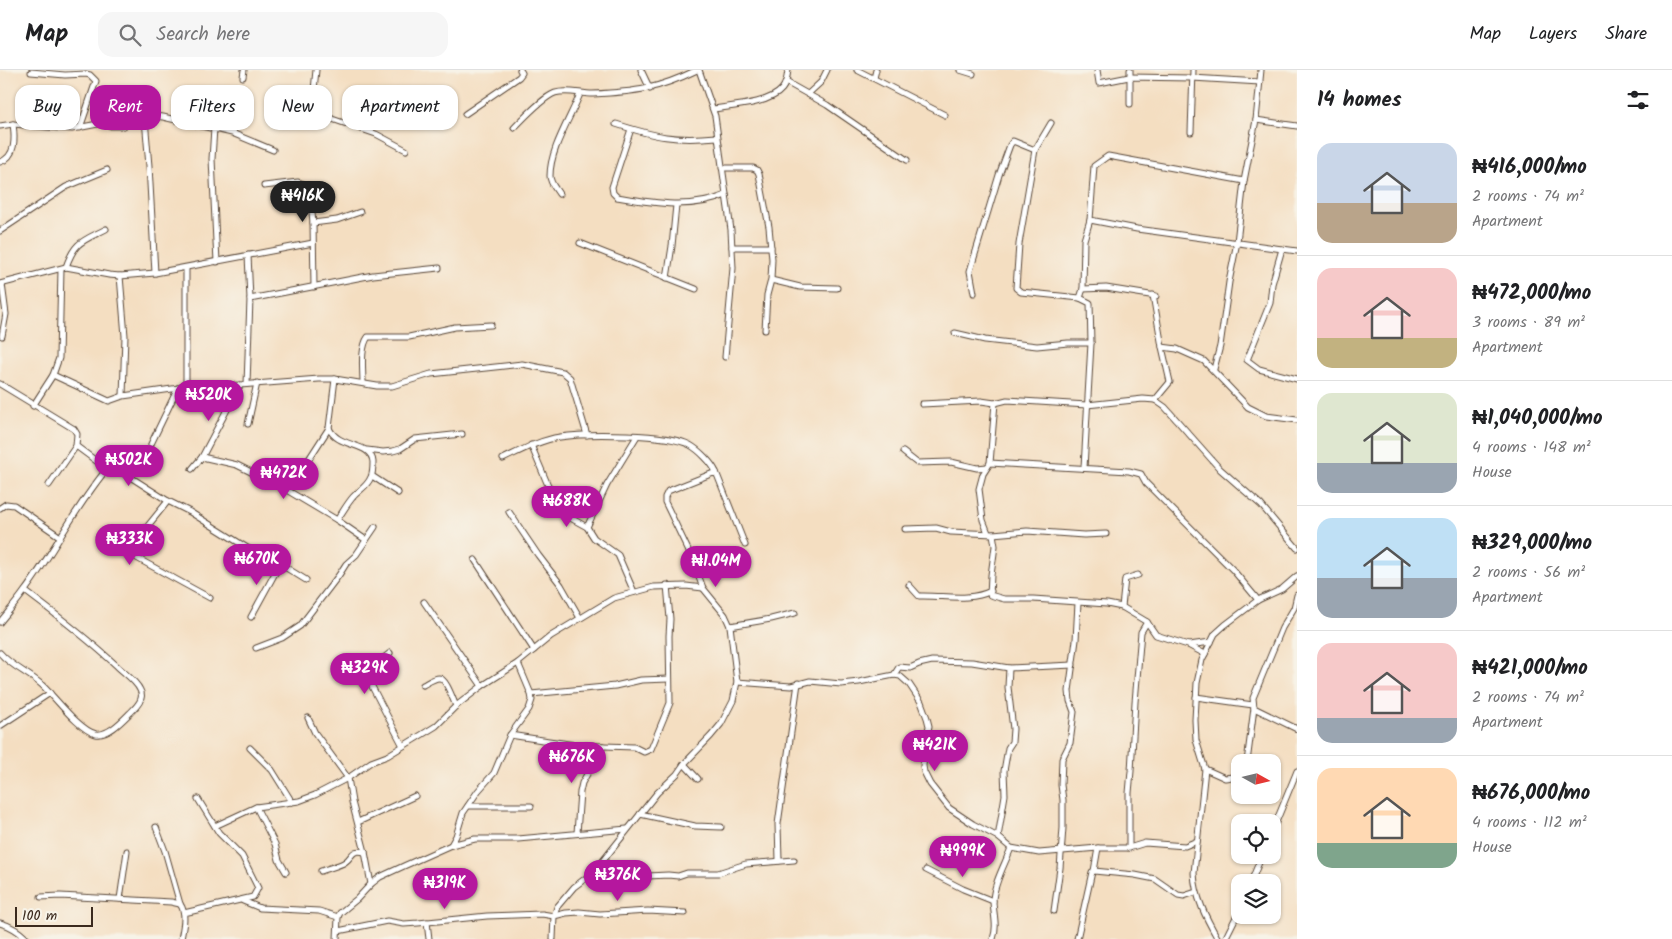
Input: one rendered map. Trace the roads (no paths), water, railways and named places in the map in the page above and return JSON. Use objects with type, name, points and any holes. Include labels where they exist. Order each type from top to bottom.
[{"type":"street","points":[[243,77],[244,70]]},
{"type":"street","points":[[316,70],[313,100],[316,106],[332,119],[376,134],[406,150]]},
{"type":"street","points":[[465,114],[519,77],[522,73],[520,70]]},
{"type":"street","points":[[641,70],[650,89]]},
{"type":"street","points":[[514,128],[554,94],[568,91],[580,94],[650,89],[675,81],[698,70],[713,109],[732,247],[731,300],[725,357]]},
{"type":"street","points":[[713,109],[760,101],[772,97],[782,90],[786,82],[788,70]]},
{"type":"street","points":[[808,94],[821,82],[827,70]]},
{"type":"street","points":[[857,70],[945,115]]},
{"type":"street","points":[[874,78],[876,70]]},
{"type":"street","points":[[960,70],[973,74]]},
{"type":"street","points":[[1097,70],[1099,83],[1129,77],[1260,82]]},
{"type":"street","points":[[1130,70],[1130,104]]},
{"type":"street","points":[[1191,132],[1193,70]]},
{"type":"street","points":[[1214,370],[1220,346],[1237,242],[1244,181],[1256,120],[1261,70]]},
{"type":"street","points":[[31,72],[65,75],[86,74],[94,78],[96,81],[80,128]]},
{"type":"street","points":[[786,82],[827,104],[907,160]]},
{"type":"street","points":[[559,194],[552,184],[550,177],[554,156],[580,94]]},
{"type":"street","points":[[1256,120],[1297,126]]},
{"type":"street","points":[[1051,123],[1035,150],[1019,244],[1016,288],[1021,292],[1080,298],[1090,303],[1091,342],[1084,468]]},
{"type":"street","points":[[0,126],[14,124],[15,141],[5,160],[0,162]]},
{"type":"street","points":[[616,124],[661,137],[677,139],[717,137]]},
{"type":"street","points":[[80,128],[90,126]]},
{"type":"street","points":[[631,129],[612,187],[613,193],[617,197],[676,205],[708,201],[726,195]]},
{"type":"street","points":[[146,130],[155,273]]},
{"type":"street","points":[[214,130],[212,159],[217,262]]},
{"type":"street","points":[[221,130],[273,150]]},
{"type":"street","points":[[974,293],[970,271],[1010,145],[1013,141],[1035,150]]},
{"type":"street","points":[[1080,298],[1083,288],[1084,240],[1090,220],[1094,166],[1108,156],[1244,181]]},
{"type":"street","points":[[722,168],[753,168],[760,174],[771,247],[765,330]]},
{"type":"street","points":[[0,231],[66,187],[107,170]]},
{"type":"street","points":[[264,186],[298,182],[306,185],[310,190],[314,243],[314,287]]},
{"type":"street","points":[[667,278],[676,205]]},
{"type":"street","points":[[313,223],[337,220],[360,212]]},
{"type":"street","points":[[1090,220],[1138,229],[1297,251]]},
{"type":"street","points":[[33,406],[53,375],[59,358],[63,268],[77,244],[106,229]]},
{"type":"street","points":[[2,336],[6,314],[1,284],[63,268],[120,276],[155,273],[314,243]]},
{"type":"street","points":[[580,243],[696,289]]},
{"type":"street","points":[[732,247],[771,247]]},
{"type":"street","points":[[1282,249],[1272,284],[1270,303],[1247,360],[1260,370],[1297,379]]},
{"type":"street","points":[[247,384],[250,299],[248,256]]},
{"type":"street","points":[[186,268],[186,387]]},
{"type":"street","points":[[250,299],[373,275],[439,268]]},
{"type":"street","points":[[120,276],[126,336],[123,396]]},
{"type":"street","points":[[770,280],[800,286],[837,288]]},
{"type":"street","points":[[1083,288],[1106,288],[1155,295],[1162,347],[1170,382],[1155,400]]},
{"type":"street","points":[[362,383],[365,343],[368,337],[409,337],[455,327],[490,325]]},
{"type":"street","points":[[955,333],[985,340],[1037,346],[1091,342]]},
{"type":"street","points":[[1162,347],[1178,348],[1204,361],[1248,407],[1266,416],[1297,420]]},
{"type":"street","points":[[53,375],[109,401],[123,396],[186,387],[257,383],[335,379],[392,386],[431,374],[522,364],[553,369],[563,372],[570,378],[587,435]]},
{"type":"street","points":[[285,489],[309,459],[329,428],[335,379]]},
{"type":"street","points":[[248,424],[257,383]]},
{"type":"street","points":[[0,384],[74,430],[77,434],[76,446],[49,485]]},
{"type":"street","points":[[192,469],[202,457],[240,385]]},
{"type":"street","points":[[151,444],[178,388]]},
{"type":"street","points":[[922,404],[981,401],[995,403],[1007,400],[1087,405],[1144,399],[1155,400],[1165,407],[1220,470],[1261,505],[1297,548]]},
{"type":"street","points":[[995,403],[989,465],[983,474],[979,495],[982,520],[995,546],[990,595],[1004,599],[1107,604],[1122,607],[1147,622],[1156,636],[1188,645],[1205,654]]},
{"type":"street","points":[[329,428],[335,438],[352,446],[382,452],[400,449],[415,439],[462,434]]},
{"type":"street","points":[[503,459],[531,445],[560,437],[587,435],[662,437],[689,444],[712,464],[745,545]]},
{"type":"street","points":[[587,527],[607,485],[637,436]]},
{"type":"street","points":[[531,445],[558,509],[587,527],[594,538],[618,555],[634,592]]},
{"type":"street","points":[[76,446],[107,469],[124,473],[249,549],[280,564],[306,580]]},
{"type":"street","points":[[337,520],[354,496],[364,489],[372,476],[372,455],[367,450]]},
{"type":"street","points":[[903,452],[917,463],[957,463],[977,468],[989,465],[1084,468],[1129,471],[1141,474],[1146,483],[1232,570],[1258,600]]},
{"type":"street","points":[[202,457],[237,465],[285,489],[366,540]]},
{"type":"street","points":[[977,468],[983,474]]},
{"type":"street","points":[[0,622],[25,591],[59,536],[95,483],[107,469]]},
{"type":"street","points":[[553,939],[554,916],[557,907],[574,887],[594,872],[657,792],[678,774],[684,764],[721,724],[733,701],[738,682],[730,626],[725,614],[703,588],[664,497],[668,491],[680,485],[716,472]]},
{"type":"street","points":[[372,476],[398,493]]},
{"type":"street","points":[[168,501],[138,538],[133,551],[135,557],[210,598]]},
{"type":"street","points":[[0,508],[6,504],[14,506],[59,536]]},
{"type":"street","points":[[509,512],[542,561],[561,585],[580,618]]},
{"type":"street","points":[[256,648],[282,638],[300,626],[346,564],[356,555],[375,527]]},
{"type":"street","points":[[905,529],[936,528],[961,533],[990,534],[1026,531],[1084,535],[1106,534]]},
{"type":"street","points":[[475,560],[534,650]]},
{"type":"street","points":[[251,617],[280,564]]},
{"type":"street","points":[[1122,607],[1125,579],[1138,575]]},
{"type":"street","points":[[1218,939],[1196,892],[1194,873],[1205,769],[1196,740],[1196,697],[1199,669],[1215,634],[1224,625],[1258,600],[1282,588],[1297,576]]},
{"type":"street","points":[[215,826],[256,807],[292,802],[316,795],[348,778],[371,762],[387,756],[436,726],[456,706],[482,686],[518,664],[551,636],[614,598],[667,585],[703,588]]},
{"type":"street","points":[[510,735],[575,746],[634,747],[644,752],[651,749],[670,703],[670,619],[667,585]]},
{"type":"street","points":[[909,585],[919,596],[966,598],[991,591]]},
{"type":"street","points":[[0,653],[8,663],[41,684],[84,727],[96,734],[103,734],[120,723],[139,704],[142,698],[142,692],[138,687],[114,663],[72,625],[25,591]]},
{"type":"street","points":[[1248,754],[1254,698],[1282,628],[1294,608],[1297,595]]},
{"type":"street","points":[[424,602],[482,686]]},
{"type":"street","points":[[1054,911],[1062,851],[1062,758],[1070,743],[1074,712],[1069,691],[1078,603]]},
{"type":"street","points":[[730,626],[770,620],[795,613]]},
{"type":"street","points":[[1129,848],[1129,793],[1135,702],[1141,632],[1147,622]]},
{"type":"street","points":[[1188,645],[1211,642]]},
{"type":"street","points":[[390,653],[374,666],[367,677],[403,746]]},
{"type":"street","points":[[897,676],[899,667],[910,668],[932,661],[972,662],[1009,668],[1072,666]]},
{"type":"street","points":[[451,845],[456,836],[463,813],[494,773],[510,735],[529,709],[532,700],[531,694],[518,664]]},
{"type":"street","points":[[998,837],[1005,795],[1004,771],[1008,748],[1012,742],[1013,729],[1008,687],[1009,668]]},
{"type":"street","points":[[738,682],[791,686],[810,680],[841,684],[897,676],[909,684],[921,702],[927,718],[929,726],[925,745],[924,772],[930,784],[949,808],[973,824],[998,837],[1011,848],[1039,853],[1098,848],[1129,848],[1145,844],[1185,846],[1197,841]]},
{"type":"street","points":[[423,685],[438,678],[442,679],[446,683],[456,706]]},
{"type":"street","points":[[531,694],[615,686],[641,680],[669,679]]},
{"type":"street","points":[[779,861],[778,824],[798,683]]},
{"type":"street","points":[[0,726],[50,693]]},
{"type":"street","points":[[1196,697],[1254,706],[1297,730]]},
{"type":"street","points":[[308,718],[315,733],[348,778],[352,802],[366,852],[371,884]]},
{"type":"street","points":[[577,833],[582,783],[602,746]]},
{"type":"street","points":[[250,748],[272,770],[292,802]]},
{"type":"street","points":[[684,764],[698,779]]},
{"type":"street","points":[[1205,769],[1225,778],[1231,777]]},
{"type":"street","points":[[1279,814],[1297,771]]},
{"type":"street","points":[[358,822],[415,796]]},
{"type":"street","points":[[198,799],[220,833],[242,856],[258,888],[253,898],[253,906]]},
{"type":"street","points":[[468,806],[532,806]]},
{"type":"street","points":[[256,807],[275,844],[279,860],[286,872]]},
{"type":"street","points":[[640,814],[695,826],[722,826]]},
{"type":"street","points":[[156,827],[180,904],[183,908],[181,939]]},
{"type":"street","points":[[337,939],[338,917],[340,913],[371,884],[388,873],[451,845],[475,839],[518,839],[627,829]]},
{"type":"street","points":[[1185,846],[1196,852]]},
{"type":"street","points":[[993,939],[996,928],[993,901],[997,884],[1011,848]]},
{"type":"street","points":[[1077,939],[1098,848]]},
{"type":"street","points":[[321,871],[346,862],[352,853],[357,851],[366,852]]},
{"type":"street","points":[[120,899],[127,852]]},
{"type":"street","points":[[594,872],[604,870],[648,876],[678,876],[718,873],[746,864],[794,860]]},
{"type":"street","points":[[926,870],[963,889],[993,901]]},
{"type":"street","points":[[1094,871],[1154,879],[1178,895],[1184,896],[1196,892]]},
{"type":"street","points":[[41,897],[120,899],[180,904]]},
{"type":"street","points":[[184,914],[253,898]]},
{"type":"street","points":[[243,900],[253,906],[278,910],[319,910],[338,917]]},
{"type":"street","points":[[338,931],[387,921],[404,924],[486,916],[542,914],[554,916],[579,912],[600,914],[648,911],[685,913]]},
{"type":"street","points":[[427,922],[429,939]]},
{"type":"street","points":[[0,923],[9,925],[22,933],[27,939]]},
{"type":"street","points":[[1226,939],[1233,924]]}]
